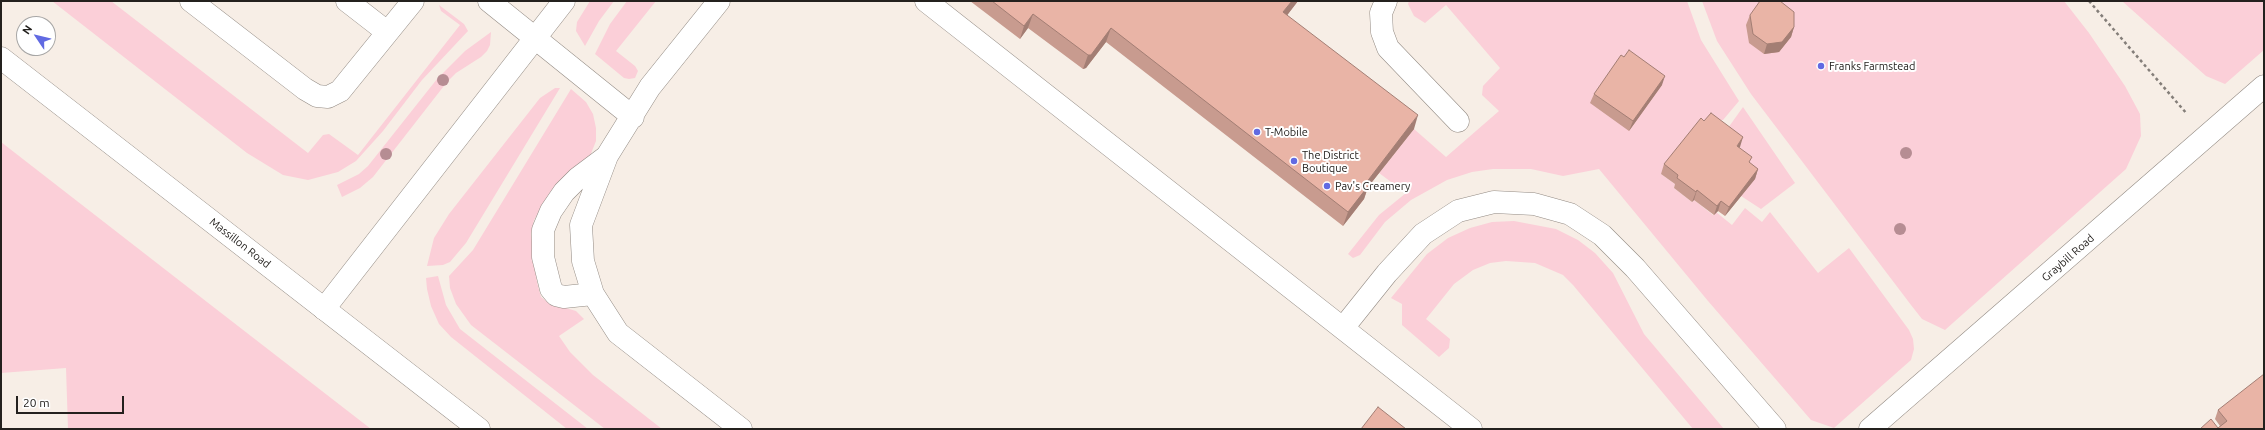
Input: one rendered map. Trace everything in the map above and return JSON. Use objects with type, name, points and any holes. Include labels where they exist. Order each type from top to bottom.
[{"type":"main road","points":[[191,1],[305,89],[317,96],[328,97],[340,90],[413,1]]},
{"type":"main road","points":[[347,1],[387,32]]},
{"type":"main road","points":[[489,1],[633,118]]},
{"type":"main road","points":[[324,309],[564,1]]},
{"type":"main road","points":[[719,1],[650,88],[633,118],[607,156],[581,224],[583,261],[593,294],[618,333],[741,429]]},
{"type":"main road","points":[[926,1],[1471,429]]},
{"type":"main road","points":[[1386,1],[1381,13],[1382,32],[1388,48],[1458,121]]},
{"type":"main road","name":"Massillon Road","points":[[1,58],[479,429]]},
{"type":"main road","name":"Graybill Road","points":[[1870,429],[2264,86]]},
{"type":"main road","points":[[593,294],[564,297],[556,295],[551,289],[543,258],[542,230],[551,211],[564,192],[578,178],[607,156]]},
{"type":"main road","points":[[1343,328],[1387,273],[1423,234],[1458,211],[1494,202],[1534,204],[1570,214],[1602,235],[1635,268],[1775,429]]},
{"type":"path","points":[[2089,1],[2206,137]]},
{"type":"shaded area","points":[[52,1],[111,1],[308,153],[323,135],[329,134],[358,155],[460,25],[441,11],[439,5],[464,24],[468,31],[422,80],[383,131],[356,161],[338,172],[308,180],[283,175],[247,153]]},
{"type":"shaded area","points":[[590,1],[614,1],[599,21],[585,46],[576,31],[577,22]]},
{"type":"shaded area","points":[[627,1],[656,1],[616,51],[635,66],[638,71],[635,78],[629,79],[624,78],[595,54],[610,24]]},
{"type":"shaded area","points":[[1409,1],[1687,1],[1701,40],[1739,101],[1723,120],[1714,120],[1661,174],[1675,184],[1674,188],[1692,202],[1694,200],[1713,215],[1716,212],[1732,225],[1745,208],[1762,222],[1770,212],[1818,273],[1849,248],[1909,330],[1913,339],[1914,349],[1911,360],[1834,428],[1811,420],[1708,301],[1599,169],[1563,176],[1531,169],[1493,169],[1472,172],[1447,180],[1411,200],[1385,222],[1360,255],[1353,258],[1348,254],[1379,215],[1406,193],[1379,173],[1414,129],[1446,157],[1499,111],[1482,95],[1483,86],[1500,68],[1446,5],[1425,23],[1414,16],[1408,4]]},
{"type":"shaded area","points":[[1702,1],[2064,1],[2089,33],[2125,86],[2140,114],[2141,136],[2126,169],[1945,330],[1922,319],[1751,94],[1717,41]]},
{"type":"shaded area","points":[[2122,1],[2264,1],[2264,50],[2225,84],[2206,76]]},
{"type":"shaded area","points":[[491,32],[490,45],[487,51],[481,57],[456,73],[447,82],[373,177],[360,188],[342,197],[337,185],[359,174],[368,166],[437,79],[465,51]]},
{"type":"shaded area","points":[[555,88],[560,88],[466,243],[450,262],[443,265],[427,266],[434,238],[449,214],[540,98]]},
{"type":"shaded area","points":[[571,89],[586,102],[593,114],[596,128],[596,141],[590,156],[552,190],[534,220],[531,234],[537,282],[541,297],[549,303],[576,311],[584,319],[559,336],[570,352],[593,375],[662,429],[605,429],[471,325],[456,304],[450,288],[449,276],[473,250]]},
{"type":"shaded area","points":[[1743,107],[1795,183],[1761,209],[1741,196],[1733,155],[1739,147],[1728,128]]},
{"type":"shaded area","points":[[1,142],[371,429],[68,429],[66,368],[1,373]]},
{"type":"shaded area","points":[[1514,221],[1556,229],[1578,240],[1595,253],[1613,273],[1644,334],[1724,429],[1693,429],[1573,285],[1563,275],[1535,263],[1506,261],[1490,263],[1473,270],[1454,284],[1426,319],[1450,339],[1449,348],[1439,357],[1402,325],[1402,304],[1391,298],[1427,254],[1448,238],[1470,228],[1492,222]]},
{"type":"shaded area","points":[[438,276],[446,305],[460,329],[588,429],[567,429],[451,337],[439,324],[431,306],[427,289],[426,278]]},
{"type":"building","points":[[992,1],[1292,1],[1283,12],[1418,115],[1366,183],[1369,185],[1348,212],[1111,28],[1091,55],[1088,55],[1033,14],[1024,26]]},
{"type":"building","points":[[1760,1],[1780,1],[1794,12],[1794,27],[1782,42],[1767,44],[1753,34],[1750,15]]},
{"type":"building","points":[[1629,50],[1665,76],[1633,121],[1594,94],[1621,55],[1624,57]]},
{"type":"building","points":[[1711,113],[1743,137],[1737,146],[1752,157],[1749,162],[1758,169],[1729,207],[1721,201],[1717,206],[1697,190],[1696,192],[1677,178],[1678,175],[1664,164],[1701,118],[1704,121]]},
{"type":"building","points":[[2264,374],[2264,429],[2200,429],[2211,419],[2218,428],[2227,421],[2218,410]]},
{"type":"building","points":[[1378,407],[1406,429],[1361,429]]},
{"type":"place","name":"Franks Farmstead","points":[[1821,66]]},
{"type":"place","name":"T-Mobile","points":[[1257,132]]},
{"type":"place","name":"The District Boutique","points":[[1294,161]]},
{"type":"place","name":"Pav's Creamery","points":[[1327,186]]}]
